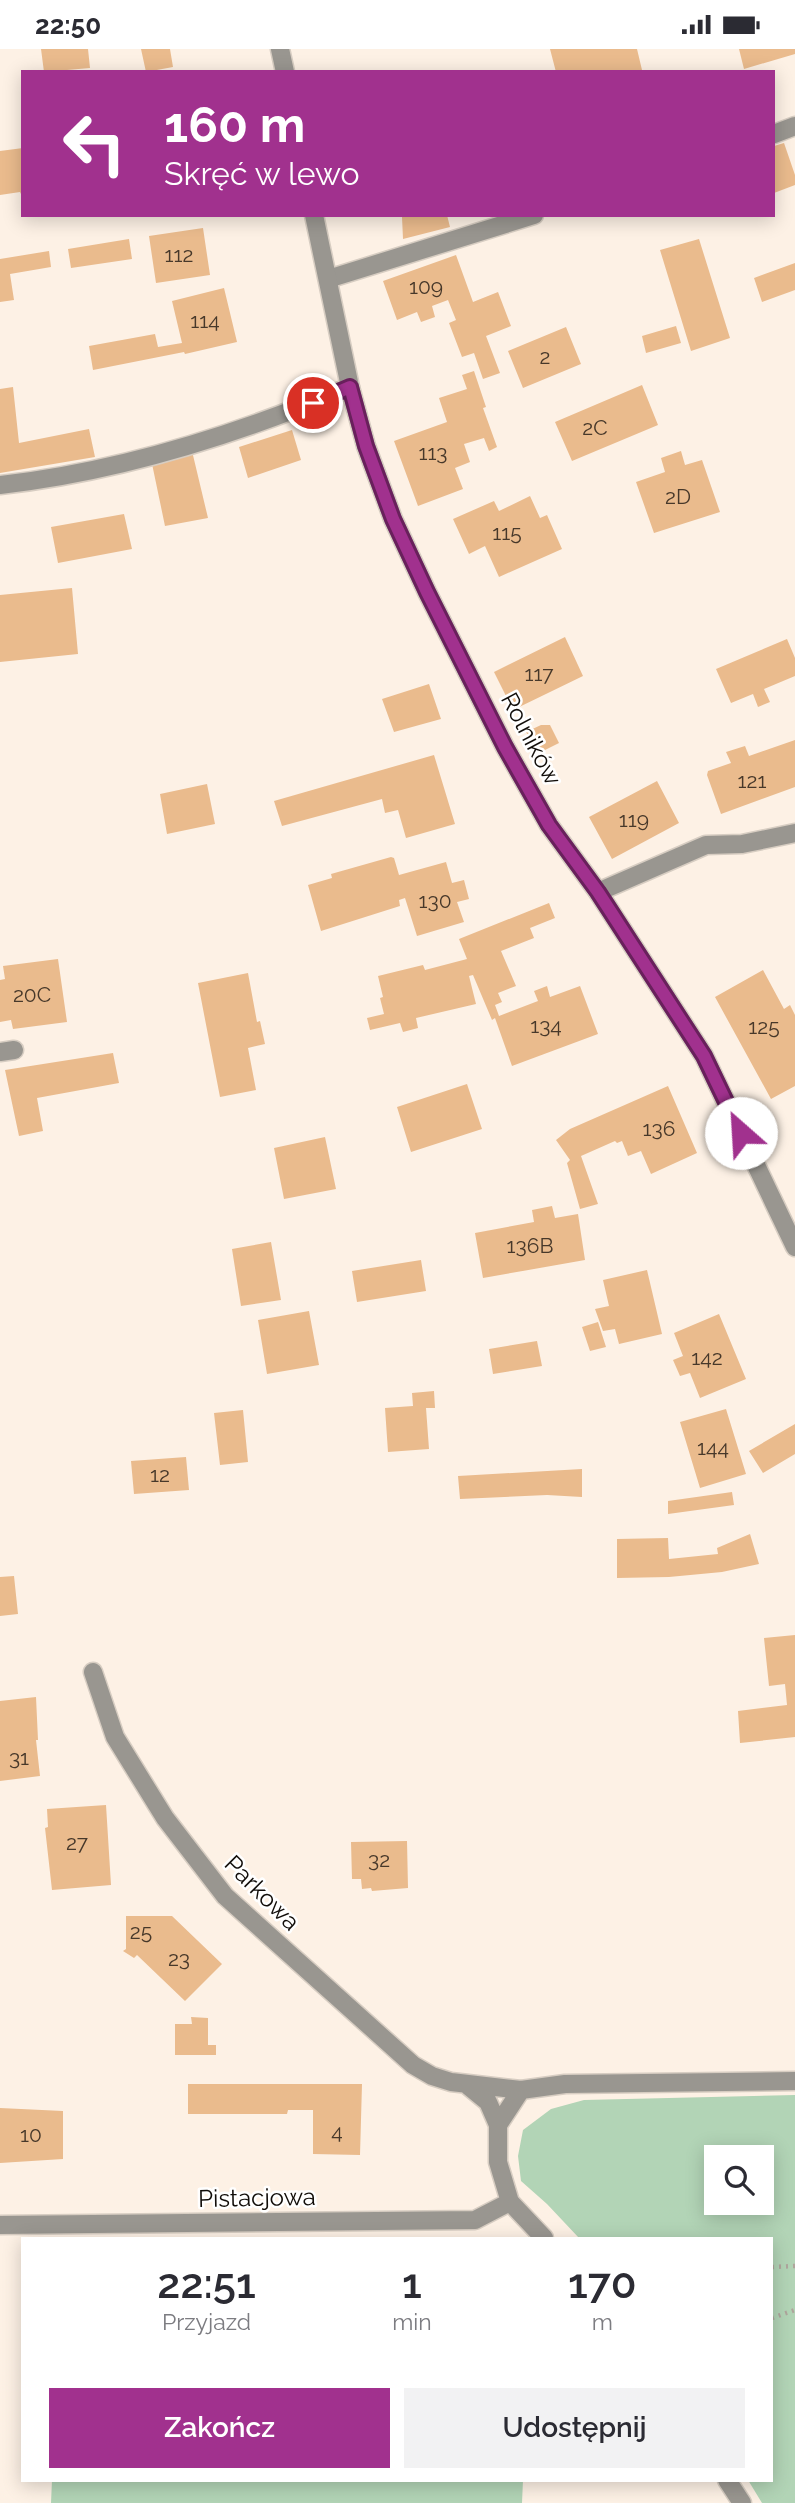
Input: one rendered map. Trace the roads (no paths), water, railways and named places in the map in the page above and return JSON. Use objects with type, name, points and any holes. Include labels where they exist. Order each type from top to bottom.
[{"type":"street","points":[[280,49],[285,70]]},
{"type":"street","points":[[775,134],[795,126]]},
{"type":"street","name":"Rolników","points":[[314,217],[350,387],[366,446],[393,519],[427,592],[505,747],[549,825],[598,892],[704,1056],[795,1247]]},
{"type":"street","points":[[328,279],[528,217]]},
{"type":"street","points":[[0,485],[80,474],[246,428],[350,387]]},
{"type":"street","points":[[598,892],[706,845],[742,844],[795,833]]},
{"type":"street","name":"Parkowa","points":[[93,1672],[115,1737],[165,1818],[225,1896],[413,2065],[432,2077],[521,2090],[565,2084],[795,2081]]},
{"type":"street","points":[[466,2084],[488,2102],[498,2125],[498,2162],[510,2202],[543,2237]]},
{"type":"street","points":[[498,2125],[521,2090]]},
{"type":"street","name":"Pistacjowa","points":[[0,2225],[475,2220],[510,2202]]},
{"type":"street","points":[[728,2482],[742,2503]]}]
